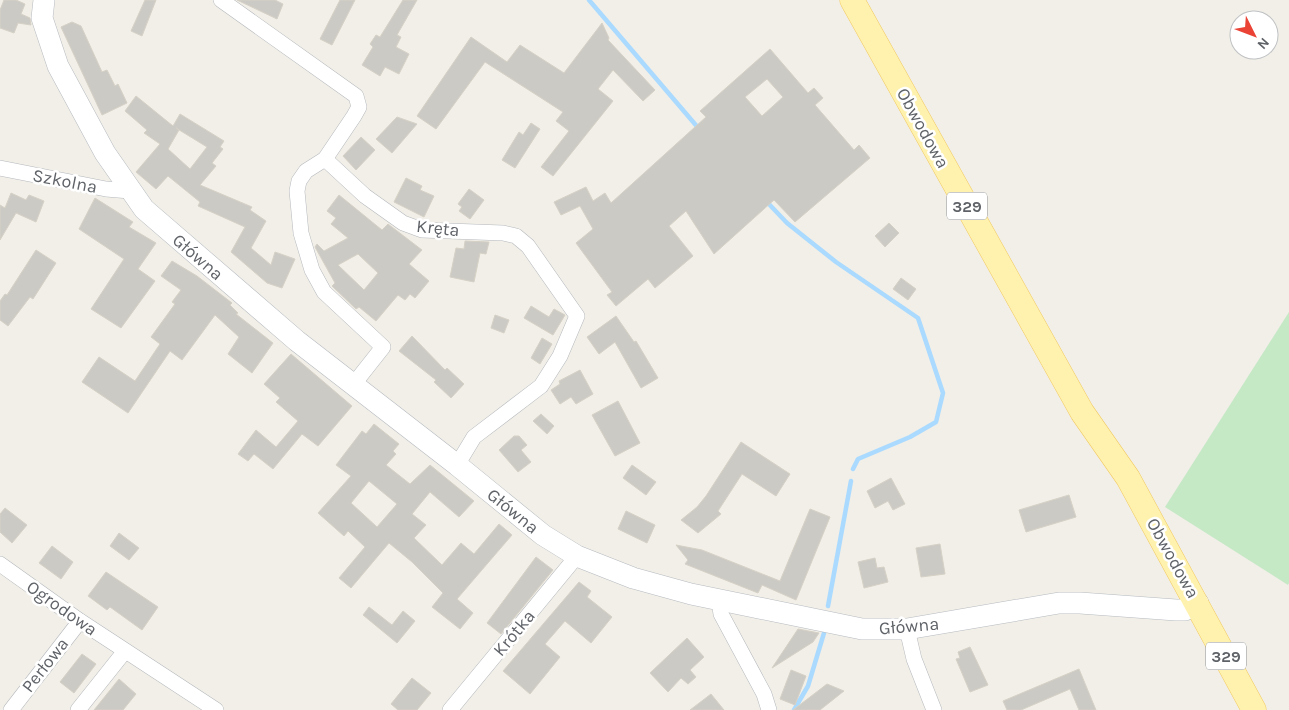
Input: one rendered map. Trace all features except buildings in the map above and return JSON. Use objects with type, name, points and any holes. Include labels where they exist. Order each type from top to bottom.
[{"type":"main road","name":"Obwodowa","points":[[852,0],[1082,412],[1128,478],[1191,607],[1238,710]]},
{"type":"main road","name":"Obwodowa","points":[[1191,607],[1254,710]]},
{"type":"street","name":"Główna","points":[[44,0],[42,18],[58,66],[102,147],[130,191],[144,208],[173,236],[297,341],[457,465],[543,535],[578,556],[633,578],[719,601],[862,628],[906,629],[1059,603],[1191,607]]},
{"type":"street","points":[[221,0],[356,96],[359,107],[354,116],[325,159],[306,171],[299,181],[297,191],[301,233],[312,270],[324,292],[383,347],[353,385]]},
{"type":"street","name":"Kręta","points":[[325,159],[365,196],[403,223],[422,230],[503,233],[516,236],[528,246],[577,316],[560,356],[541,386],[474,437],[457,465]]},
{"type":"street","name":"Szkolna","points":[[0,168],[106,190],[130,191]]},
{"type":"street","name":"Krótka","points":[[450,710],[578,556]]},
{"type":"street","name":"Ogrodowa","points":[[0,564],[80,621],[216,710]]},
{"type":"street","points":[[719,601],[721,614],[764,694],[770,710]]},
{"type":"street","name":"Perłowa","points":[[11,710],[80,621]]},
{"type":"street","points":[[906,629],[914,659],[934,710]]},
{"type":"street","points":[[78,710],[125,650]]},
{"type":"green space","points":[[1289,312],[1289,583],[1288,585],[1165,507]]},
{"type":"waterway","points":[[589,0],[700,130]]},
{"type":"waterway","points":[[767,202],[787,223],[836,262],[918,318],[943,393],[936,422],[910,437],[858,459],[853,469]]},
{"type":"waterway","points":[[828,606],[851,481]]},
{"type":"waterway","points":[[794,710],[808,686],[824,633]]}]
